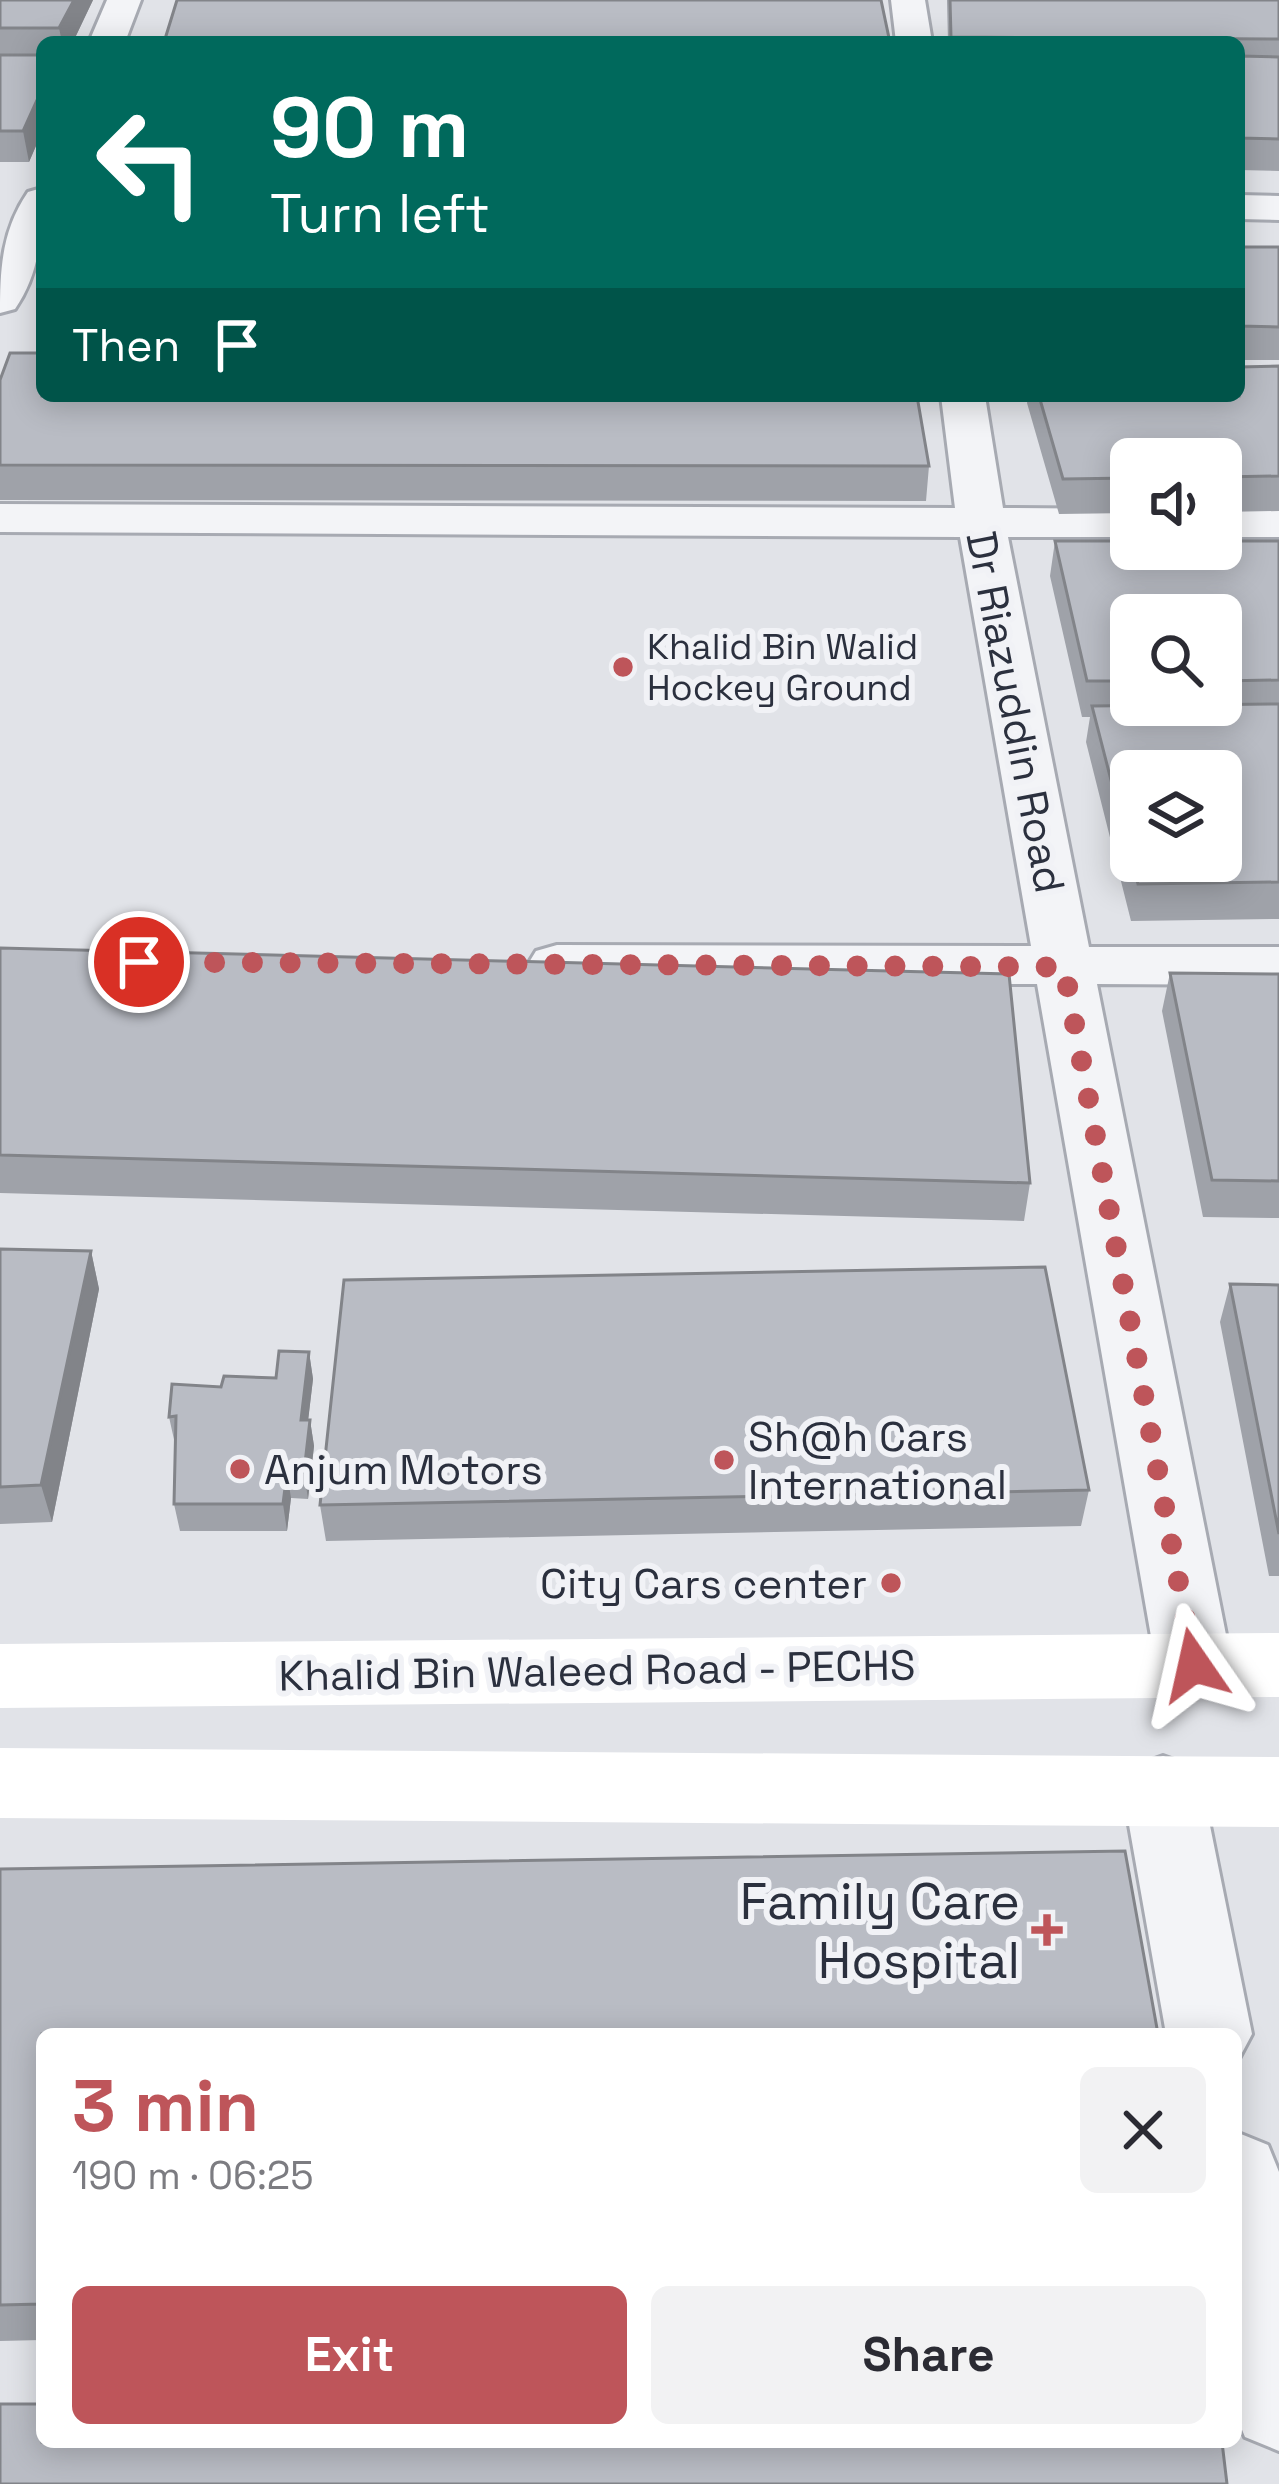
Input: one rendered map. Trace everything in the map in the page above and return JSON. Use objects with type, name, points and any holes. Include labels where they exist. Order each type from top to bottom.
[{"type":"main road","name":"Khalid Bin Waleed Road - PECHS","points":[[0,1676],[1279,1666]]},
{"type":"main road","points":[[0,1783],[1279,1792]]},
{"type":"street","points":[[109,36],[124,0]]},
{"type":"street","points":[[908,0],[913,36]]},
{"type":"street","points":[[0,199],[31,221],[0,300]]},
{"type":"street","points":[[1245,207],[1279,208]]},
{"type":"street","points":[[1245,238],[1279,238]]},
{"type":"street","name":"Dr Riazuddin Road","points":[[964,402],[981,523],[1194,1665]]},
{"type":"street","points":[[0,518],[1110,523]]},
{"type":"street","points":[[1242,523],[1279,523]]},
{"type":"street","points":[[496,964],[1279,966]]},
{"type":"street","points":[[1163,1791],[1208,2028]]},
{"type":"street","points":[[1242,2208],[1279,2403]]},
{"type":"building","points":[[0,0],[74,0],[59,28],[0,28]]},
{"type":"building","points":[[177,0],[881,0],[889,36],[166,36]]},
{"type":"building","points":[[950,0],[1279,0],[1279,39],[951,36]]},
{"type":"building","points":[[0,55],[36,55],[36,102],[23,131],[0,131]]},
{"type":"building","points":[[1245,56],[1279,57],[1279,139],[1245,138]]},
{"type":"building","points":[[1245,247],[1279,247],[1279,327],[1245,326]]},
{"type":"building","points":[[10,353],[36,353],[36,402],[918,402],[929,466],[0,465],[0,380]]},
{"type":"building","points":[[1279,366],[1279,476],[1242,477],[1242,438],[1110,438],[1110,478],[1063,479],[1041,402],[1245,402],[1245,367]]},
{"type":"building","points":[[1055,541],[1110,541],[1110,570],[1242,570],[1242,541],[1279,541],[1279,680],[1242,681],[1242,594],[1110,594],[1110,681],[1087,681]]},
{"type":"building","points":[[1242,704],[1279,704],[1279,882],[1138,884],[1242,882],[1242,750],[1110,750],[1110,776],[1092,706],[1110,706],[1110,726],[1242,726]]},
{"type":"building","points":[[0,948],[1009,974],[1030,1183],[0,1155]]},
{"type":"building","points":[[1170,973],[1279,974],[1279,1181],[1212,1180]]},
{"type":"building","points":[[0,1249],[91,1251],[41,1485],[0,1487]]},
{"type":"building","points":[[1045,1267],[1089,1490],[320,1505],[344,1280]]},
{"type":"building","points":[[1230,1284],[1279,1285],[1279,1534]]},
{"type":"building","points":[[279,1351],[309,1352],[301,1420],[310,1420],[304,1472],[287,1472],[283,1504],[174,1504],[172,1384],[221,1387],[224,1376],[276,1378]]},
{"type":"building","points":[[1125,1851],[1157,2028],[36,2028],[36,2304],[0,2305],[0,1869]]},
{"type":"building","points":[[0,2404],[36,2404],[36,2448],[1223,2448],[1227,2484],[0,2484]]},
{"type":"place","name":"Khalid Bin Walid Hockey Ground","points":[[623,667]]},
{"type":"place","name":"Sh@h Cars International","points":[[724,1460]]},
{"type":"place","name":"Anjum Motors","points":[[240,1469]]},
{"type":"place","name":"City Cars center","points":[[891,1583]]},
{"type":"place","name":"Family Care Hospital","points":[[1047,1930]]},
{"type":"route","points":[[139,962],[1064,967],[1194,1665]]}]
